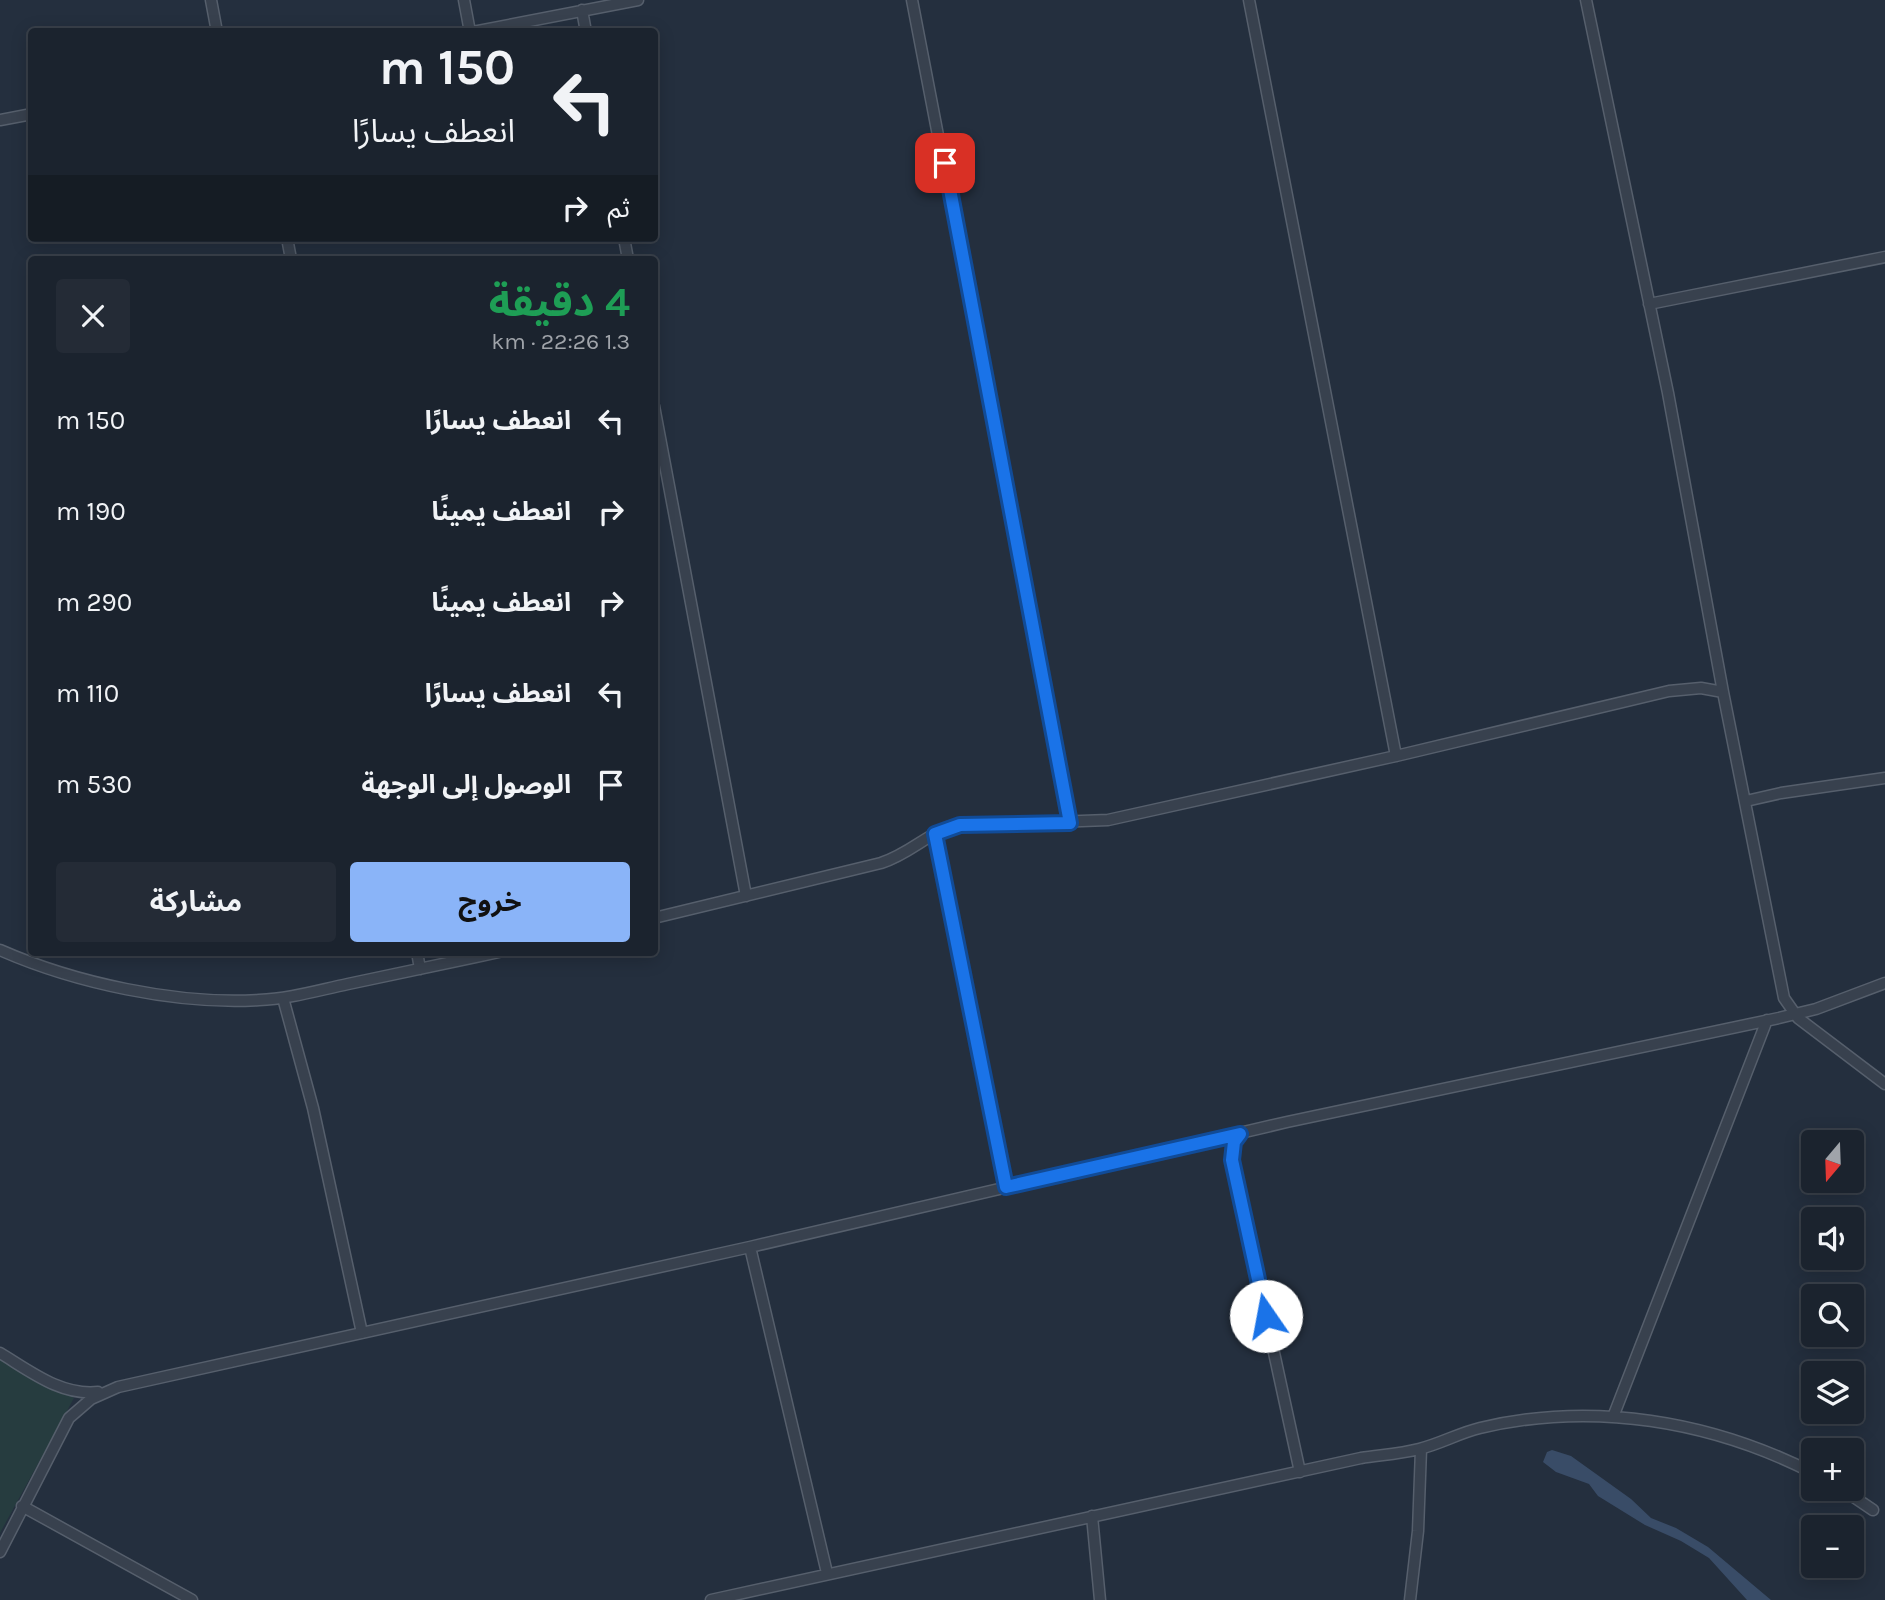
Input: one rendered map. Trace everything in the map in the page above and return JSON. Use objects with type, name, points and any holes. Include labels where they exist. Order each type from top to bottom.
[{"type":"street","points":[[211,0],[216,28]]},
{"type":"street","points":[[464,0],[471,28]]},
{"type":"street","points":[[492,28],[638,0]]},
{"type":"street","points":[[912,0],[1070,823]]},
{"type":"street","points":[[1249,0],[1396,756]]},
{"type":"street","points":[[1586,0],[1649,304],[1782,989],[1794,1014],[1885,1084]]},
{"type":"street","points":[[582,10],[585,28]]},
{"type":"street","points":[[0,120],[28,115]]},
{"type":"street","points":[[1649,304],[1885,257]]},
{"type":"street","points":[[658,426],[746,897]]},
{"type":"street","points":[[658,917],[893,859],[916,848],[935,834],[960,825],[1108,820],[1396,756],[1669,691],[1701,688],[1723,692]]},
{"type":"street","points":[[1746,801],[1781,793],[1885,778]]},
{"type":"street","points":[[935,834],[1006,1187]]},
{"type":"street","points":[[0,950],[61,973],[148,992],[244,1001],[283,998],[480,956]]},
{"type":"street","points":[[418,956],[420,969]]},
{"type":"street","points":[[0,1353],[62,1388],[90,1393],[104,1392],[1240,1134],[1794,1014],[1885,983]]},
{"type":"street","points":[[283,998],[313,1108],[362,1333]]},
{"type":"street","points":[[1613,1417],[1767,1020]]},
{"type":"street","points":[[1240,1134],[1234,1142],[1232,1160],[1300,1472]]},
{"type":"street","points":[[750,1247],[827,1573]]},
{"type":"street","points":[[0,1552],[69,1418],[91,1398],[104,1392]]},
{"type":"street","points":[[711,1600],[1092,1516],[1420,1449],[1460,1434],[1504,1423],[1549,1418],[1639,1418],[1710,1432],[1801,1468]]},
{"type":"street","points":[[1410,1600],[1418,1531],[1420,1449]]},
{"type":"street","points":[[1860,1501],[1873,1510]]},
{"type":"street","points":[[22,1506],[192,1600]]},
{"type":"street","points":[[1092,1516],[1100,1600]]},
{"type":"green space","points":[[0,1353],[74,1398],[0,1533]]},
{"type":"water","points":[[1552,1450],[1571,1456],[1631,1499],[1651,1518],[1676,1528],[1708,1547],[1771,1600],[1747,1600],[1709,1558],[1681,1541],[1645,1525],[1598,1496],[1589,1484],[1556,1472],[1543,1462],[1547,1452]]},
{"type":"route","points":[[945,163],[1070,823],[960,825],[942,829],[935,834],[944,868],[1006,1187],[1240,1134],[1234,1142],[1232,1160],[1266,1316]]}]
